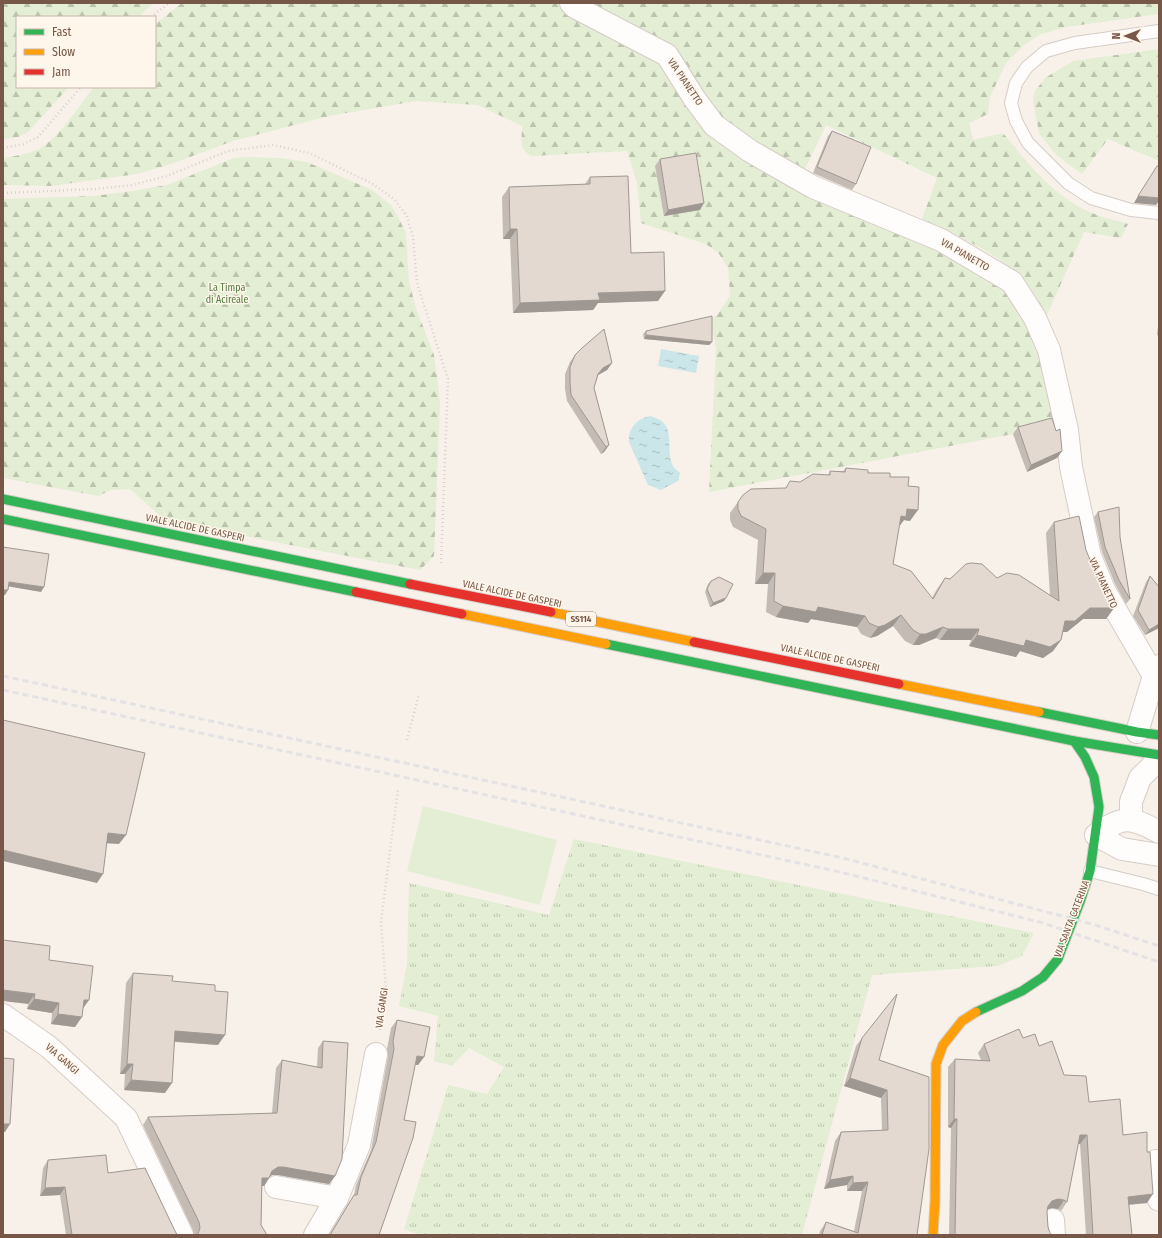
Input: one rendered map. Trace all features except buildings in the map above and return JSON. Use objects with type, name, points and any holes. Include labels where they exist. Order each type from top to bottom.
[{"type":"main road","name":"VIALE ALCIDE DE GASPERI","points":[[3,499],[1136,732],[1159,735]]},
{"type":"main road","name":"SS114","points":[[3,519],[1074,741],[1159,755]]},
{"type":"main road","name":"VIA SANTA CATERINA","points":[[933,1235],[935,1201],[936,1064],[943,1045],[962,1022],[978,1010],[1022,991],[1043,977],[1058,959],[1090,871],[1099,807],[1094,777],[1085,757],[1074,741]]},
{"type":"street","name":"VIA PIANETTO","points":[[571,3],[575,8],[667,55],[694,98],[714,125],[750,151],[813,187],[941,240],[1012,282],[1036,318],[1049,350],[1067,430],[1071,468],[1090,556],[1104,590],[1156,671]]},
{"type":"street","points":[[1136,732],[1156,671]]},
{"type":"street","points":[[1131,819],[1130,802],[1140,778],[1152,766],[1159,762]]},
{"type":"street","points":[[1159,832],[1131,819],[1111,824],[1096,835],[1122,849],[1159,855]]},
{"type":"street","name":"VIA GANGI","points":[[3,1015],[49,1047],[126,1118],[182,1235]]},
{"type":"street","points":[[315,1235],[337,1198],[358,1145],[376,1054]]},
{"type":"street","points":[[1156,1161],[1159,1200]]},
{"type":"street","points":[[276,1187],[337,1198]]},
{"type":"lane","points":[[1159,31],[1075,43],[1046,51],[1027,67],[1016,83],[1011,103],[1016,121],[1028,143],[1068,183],[1091,198],[1130,210],[1159,213]]},
{"type":"lane","points":[[1090,871],[1144,884],[1159,890]]},
{"type":"path","points":[[152,16],[169,3]]},
{"type":"path","points":[[3,148],[24,144],[38,138],[80,88]]},
{"type":"path","points":[[3,193],[95,189],[132,185],[168,176],[228,151],[273,145],[309,153],[373,184],[394,200],[407,216],[413,237],[417,283],[448,379],[441,590]]},
{"type":"path","points":[[407,740],[418,694]]},
{"type":"path","name":"VIA GANGI","points":[[376,1054],[386,990],[381,920],[398,789]]},
{"type":"green space","points":[[3,3],[154,3],[139,16],[16,16],[16,88],[68,88],[28,132],[18,137],[3,139]]},
{"type":"green space","points":[[182,3],[561,3],[659,60],[710,130],[937,246],[1009,288],[1031,320],[1060,420],[1013,434],[709,492],[716,348],[710,320],[718,314],[730,296],[728,268],[719,254],[706,244],[641,223],[637,183],[627,151],[532,156],[525,151],[522,144],[522,126],[478,105],[416,101],[329,116],[233,141],[171,164],[137,174],[51,186],[3,185],[3,158],[30,152],[44,146],[65,126],[93,88],[156,88],[156,23]]},
{"type":"green space","points":[[583,3],[1159,3],[1159,14],[1066,27],[1041,34],[1024,45],[1006,63],[990,97],[988,114],[969,123],[973,140],[1003,133],[1042,178],[1064,197],[1095,214],[1128,224],[1121,238],[1084,232],[1047,315],[1030,287],[1013,270],[975,245],[922,219],[937,178],[826,125],[803,173],[717,116],[698,93]]},
{"type":"green space","points":[[1159,49],[1159,161],[1108,139],[1082,174],[1055,154],[1039,133],[1033,101],[1035,91],[1045,78],[1073,61]]},
{"type":"green space","name":"La Timpa di Acireale","points":[[234,158],[281,158],[307,162],[372,190],[391,205],[406,233],[409,282],[416,308],[434,355],[440,404],[434,556],[420,570],[166,521],[130,489],[111,490],[98,496],[3,478],[3,199],[94,196],[167,185]]},
{"type":"green space","points":[[423,806],[557,840],[540,905],[407,871]]},
{"type":"green space","points":[[574,839],[1034,933],[1022,956],[998,966],[872,975],[802,1235],[420,1235],[404,1229],[448,1085],[487,1094],[504,1067],[469,1048],[452,1066],[434,1061],[438,1016],[399,1006],[407,963],[409,883],[549,915]]},
{"type":"water","points":[[661,349],[699,356],[696,373],[658,366]]},
{"type":"water","points":[[650,416],[659,419],[665,424],[668,430],[671,459],[674,467],[680,473],[678,481],[661,490],[648,485],[629,442],[630,432],[634,425],[641,419]]},
{"type":"railway","points":[[3,676],[843,858],[1092,924],[1159,946]]},
{"type":"railway","points":[[3,690],[840,872],[1043,923],[1159,962]]},
{"type":"traffic: fast","points":[[3,499],[410,584]]},
{"type":"traffic: fast","points":[[3,519],[356,592]]},
{"type":"traffic: fast","points":[[606,644],[1074,741],[1159,755]]},
{"type":"traffic: fast","points":[[1039,712],[1159,735]]},
{"type":"traffic: fast","points":[[976,1012],[1022,991],[1043,977],[1058,959],[1080,902],[1090,871],[1099,807],[1094,777],[1085,757],[1074,741]]},
{"type":"traffic: slow","points":[[551,612],[694,642]]},
{"type":"traffic: slow","points":[[462,614],[606,644]]},
{"type":"traffic: slow","points":[[899,684],[1039,712]]},
{"type":"traffic: slow","points":[[933,1235],[935,1201],[936,1064],[943,1045],[962,1021],[976,1012]]},
{"type":"traffic: jam","points":[[410,584],[551,612]]},
{"type":"traffic: jam","points":[[356,592],[462,614]]},
{"type":"traffic: jam","points":[[694,642],[899,684]]}]
